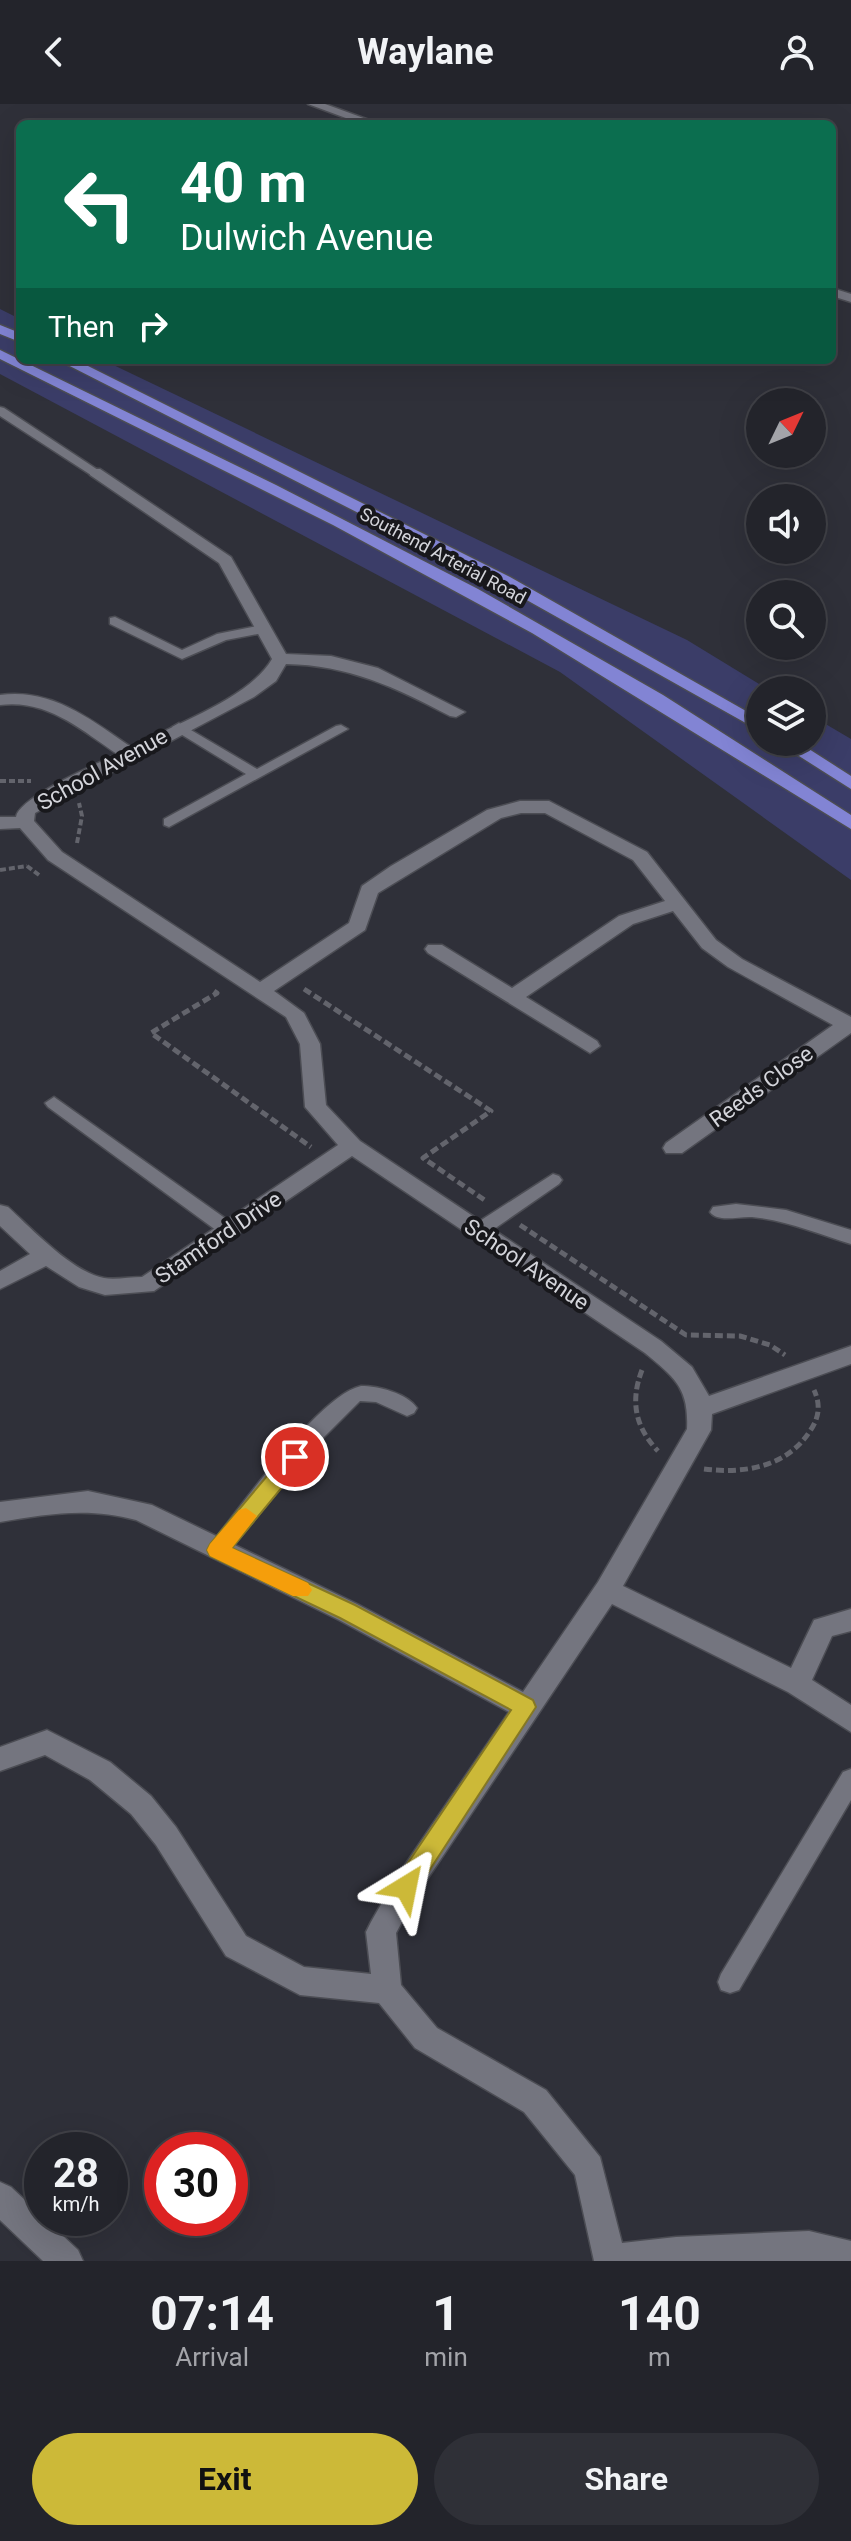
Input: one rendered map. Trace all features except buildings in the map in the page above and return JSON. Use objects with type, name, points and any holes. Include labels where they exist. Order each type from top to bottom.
[{"type":"highway","name":"Southend Arterial Road","points":[[20,364],[390,550],[539,629],[703,727],[851,823]]},
{"type":"highway","name":"Southend Arterial Road","points":[[73,364],[407,528],[574,616],[746,718]]},
{"type":"highway","points":[[808,756],[851,784]]},
{"type":"street","points":[[314,104],[362,120]]},
{"type":"street","points":[[95,472],[225,560],[280,659],[317,658],[360,664],[456,712]]},
{"type":"street","name":"School Avenue","points":[[280,659],[270,677],[248,693],[62,789],[26,811],[25,822],[55,856],[294,1013],[310,1044],[316,1107],[352,1146],[660,1353],[688,1377],[698,1392],[701,1408]]},
{"type":"street","points":[[0,700],[31,697],[58,708],[129,754]]},
{"type":"street","points":[[260,991],[358,926],[369,890],[494,814],[520,807],[549,807],[640,856],[709,944],[735,963],[849,1025]]},
{"type":"street","points":[[0,823],[25,822]]},
{"type":"street","points":[[512,997],[626,920],[676,904]]},
{"type":"street","points":[[435,949],[590,1046]]},
{"type":"street","name":"Reeds Close","points":[[674,1148],[849,1025]]},
{"type":"street","name":"Stamford Drive","points":[[0,1213],[46,1255],[87,1281],[105,1287],[146,1285],[352,1146]]},
{"type":"street","points":[[0,1281],[46,1255]]},
{"type":"street","points":[[851,1355],[701,1408],[699,1430],[607,1590],[406,1887],[381,1932],[387,1990],[426,2038],[535,2101],[589,2168],[610,2261],[676,2253],[809,2247],[851,2257]]},
{"type":"street","points":[[0,1512],[77,1500],[107,1501],[143,1512],[348,1612],[525,1707]]},
{"type":"street","points":[[607,1590],[797,1684],[851,1720]]},
{"type":"street","points":[[797,1684],[823,1628],[851,1620]]},
{"type":"street","points":[[0,1759],[47,1742],[100,1771],[141,1805],[166,1836],[236,1946],[300,1981],[387,1990]]},
{"type":"street","points":[[0,2198],[67,2261]]},
{"type":"lane","points":[[0,411],[95,472]]},
{"type":"lane","points":[[115,621],[182,655],[222,637],[263,629]]},
{"type":"lane","points":[[179,727],[257,775]]},
{"type":"lane","points":[[169,822],[341,729]]},
{"type":"lane","points":[[54,1103],[230,1231]]},
{"type":"lane","points":[[478,1231],[553,1180]]},
{"type":"lane","points":[[719,1212],[738,1209],[768,1213],[851,1237]]},
{"type":"lane","points":[[218,1550],[314,1434],[352,1396],[370,1393],[407,1408]]},
{"type":"lane","points":[[730,1982],[851,1779]]},
{"type":"path","points":[[62,789],[81,804],[75,842],[88,850]]},
{"type":"path","points":[[27,866],[52,883]]},
{"type":"path","points":[[283,975],[491,1111],[423,1158],[686,1335],[717,1333],[770,1345],[789,1357],[819,1398],[818,1418],[809,1436],[794,1450],[780,1460],[755,1469],[717,1471],[680,1464],[655,1449],[634,1411],[633,1393],[640,1375],[646,1362],[660,1353]]},
{"type":"path","points":[[205,984],[217,993],[151,1033],[330,1161]]},
{"type":"shaded area","points":[[0,309],[16,317],[16,364],[111,364],[687,640],[746,676],[746,756],[826,756],[826,724],[851,739],[851,880],[560,672],[0,374]]},
{"type":"slow traffic","points":[[246,1516],[218,1550],[301,1590]]},
{"type":"route","points":[[295,1457],[218,1550],[348,1612],[525,1707],[406,1887]]}]
